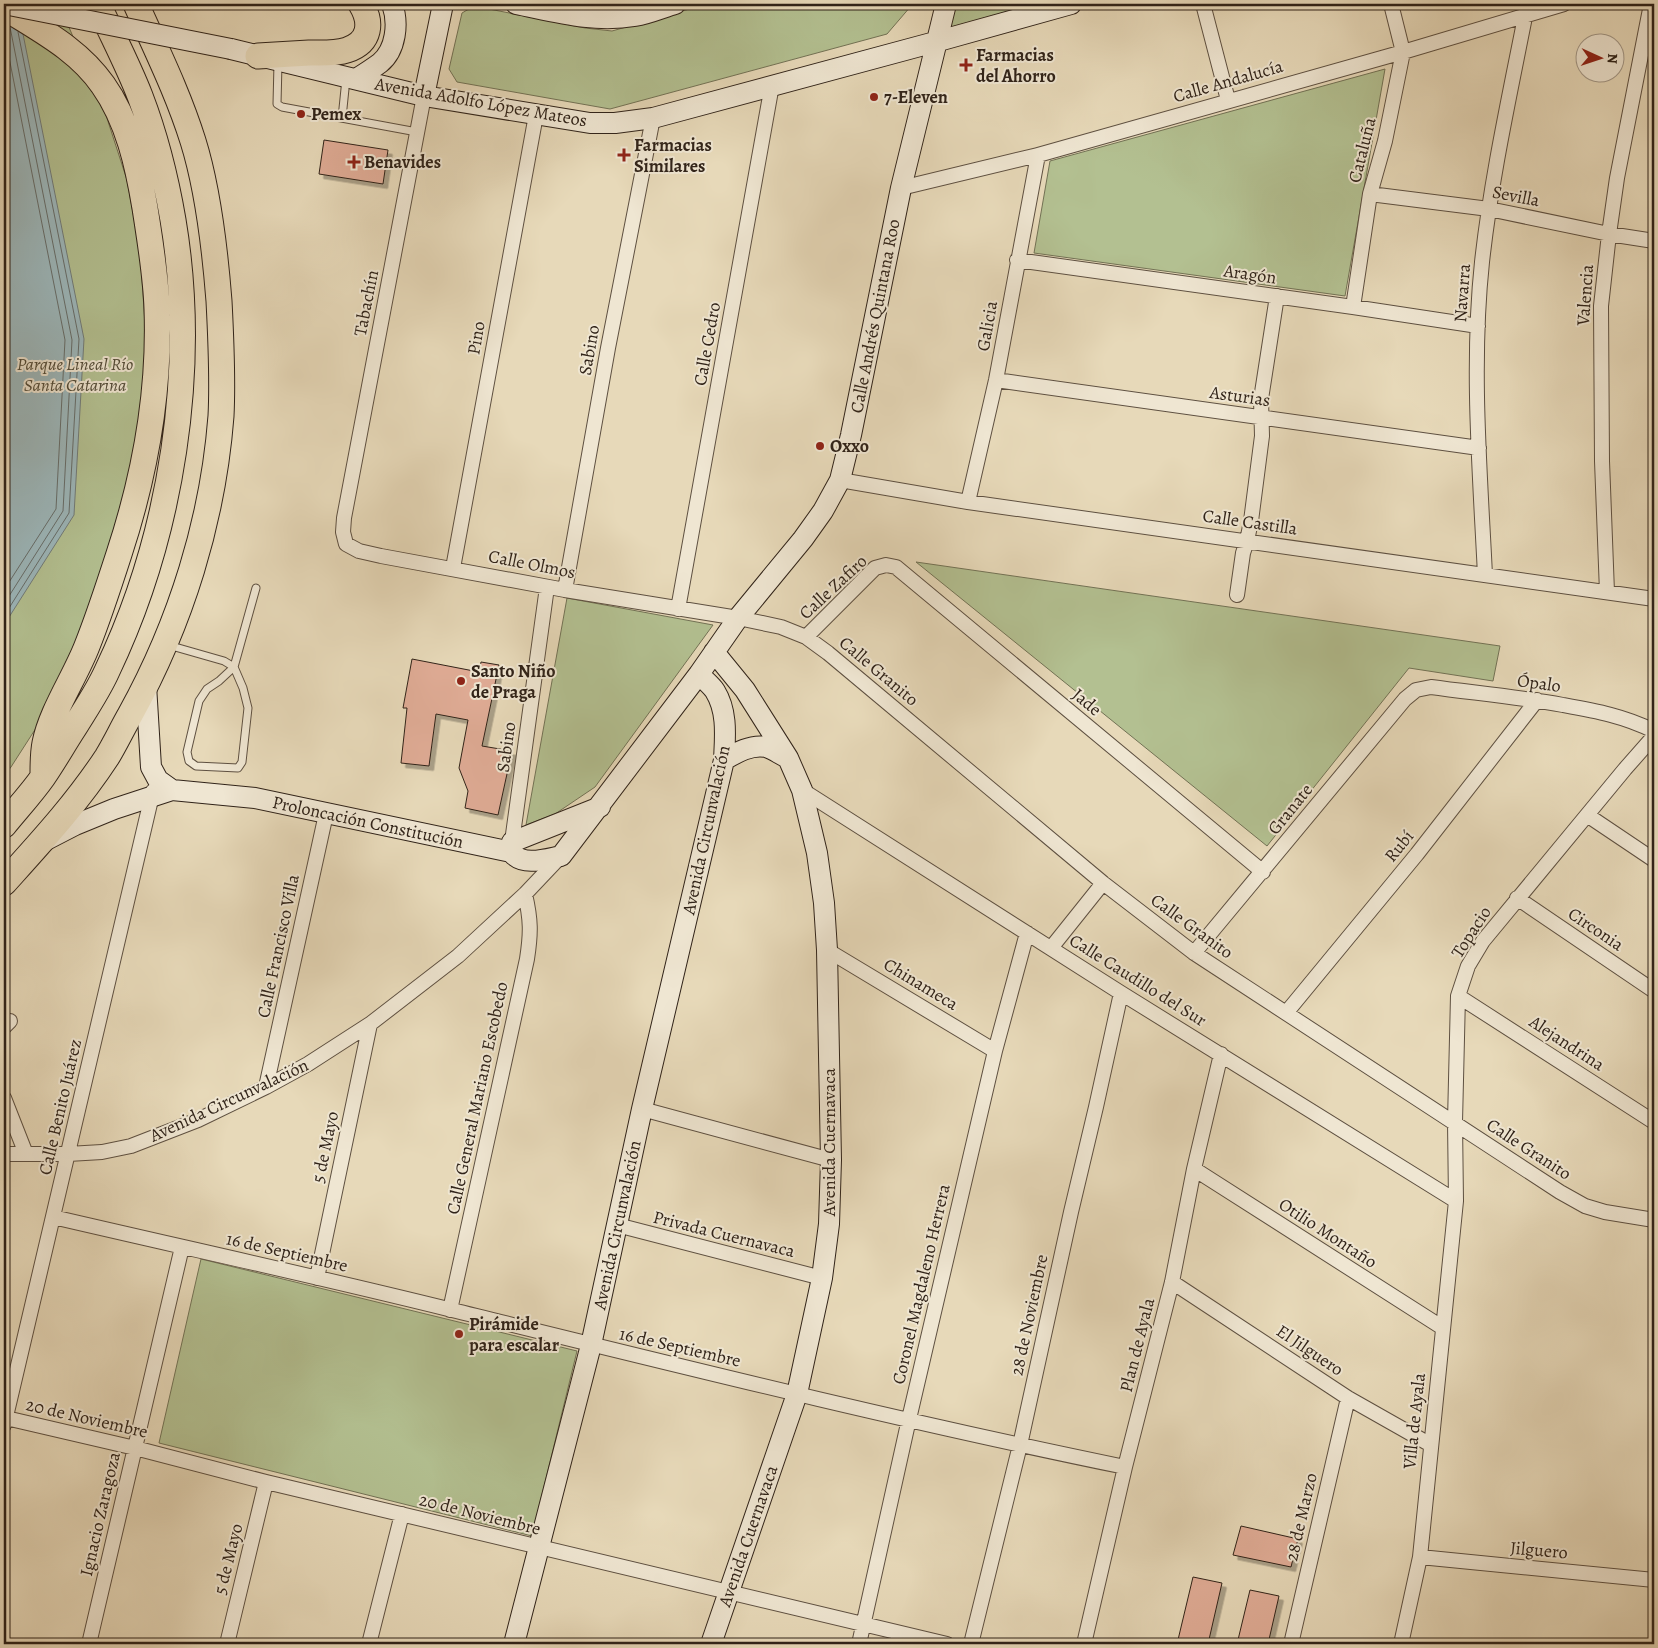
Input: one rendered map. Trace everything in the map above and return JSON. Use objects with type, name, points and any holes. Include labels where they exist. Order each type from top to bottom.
[{"type":"highway","points":[[4,825],[42,778],[89,705],[106,674],[124,634],[152,557],[167,493],[178,426],[182,358],[181,283],[173,219],[159,158],[140,97],[98,4]]},
{"type":"highway","points":[[4,883],[78,799],[108,756],[146,685],[165,644],[185,591],[201,538],[215,471],[221,415],[222,342],[217,275],[208,208],[193,142],[169,76],[136,4]]},
{"type":"highway","points":[[268,58],[335,53],[348,50],[366,36],[369,28],[368,15],[361,4]]},
{"type":"highway","points":[[4,6],[65,45],[91,70],[112,98],[127,134],[139,175],[153,260],[157,307],[155,388],[148,437],[128,525],[87,646],[52,721],[45,743],[42,778]]},
{"type":"street","points":[[351,78],[381,62],[390,50],[395,32],[396,14],[392,4]]},
{"type":"street","points":[[424,96],[443,4]]},
{"type":"street","points":[[516,4],[588,11],[610,19],[636,16],[676,4]]},
{"type":"street","name":"Calle Andrés Quintana Roo","points":[[699,674],[738,618],[803,539],[823,511],[840,480],[851,435],[901,188],[935,42],[946,4]]},
{"type":"street","name":"Avenida Adolfo López Mateos","points":[[4,6],[231,49],[424,96],[590,123],[615,123],[653,118],[1071,4]]},
{"type":"street","points":[[1203,4],[1228,100]]},
{"type":"street","name":"Cataluña","points":[[1353,307],[1370,194],[1385,142],[1403,52],[1391,4]]},
{"type":"street","name":"Calle Andalucía","points":[[901,188],[1038,155],[1403,52],[1564,4]]},
{"type":"street","name":"Valencia","points":[[1607,592],[1601,306],[1608,234],[1617,178],[1651,4]]},
{"type":"street","name":"Navarra","points":[[1485,576],[1478,448],[1478,326],[1482,263],[1489,209],[1524,17]]},
{"type":"street","name":"Calle Cedro","points":[[678,609],[772,85]]},
{"type":"street","name":"Tabachín","points":[[344,518],[424,96]]},
{"type":"street","name":"Pino","points":[[453,568],[536,115]]},
{"type":"street","name":"Sabino","points":[[565,590],[608,348],[653,118]]},
{"type":"street","name":"Galicia","points":[[968,502],[996,380],[1038,155]]},
{"type":"street","name":"Sevilla","points":[[1370,194],[1489,209],[1608,234],[1654,241]]},
{"type":"street","name":"Aragón","points":[[1018,260],[1478,326]]},
{"type":"street","points":[[1237,595],[1242,553],[1248,541],[1262,436],[1261,399],[1277,296]]},
{"type":"street","name":"Asturias","points":[[996,380],[1478,448]]},
{"type":"street","name":"Calle Castilla","points":[[840,480],[968,502],[1654,599]]},
{"type":"street","name":"Calle Olmos","points":[[344,518],[343,532],[346,544],[359,551],[547,587],[738,618]]},
{"type":"street","name":"Calle Zafiro","points":[[806,637],[875,568],[886,565]]},
{"type":"street","name":"Jade","points":[[886,565],[896,567],[1263,872]]},
{"type":"street","name":"Sabino","points":[[512,847],[547,587]]},
{"type":"street","name":"Calle Granito","points":[[738,618],[781,627],[806,637],[828,653],[1103,883],[1194,953],[1560,1192],[1585,1206],[1605,1212],[1654,1220]]},
{"type":"street","name":"Avenida Cuernavaca","points":[[711,1644],[797,1394],[822,1278],[829,1224],[831,1160],[827,950],[824,903],[817,853],[802,790],[788,758],[745,690],[714,652]]},
{"type":"street","name":"Avenida Circunvalación","points":[[4,1154],[102,1152],[131,1146],[198,1120],[266,1087],[308,1064],[370,1024],[458,956],[525,894],[562,856],[699,674],[714,690],[722,706],[726,726],[724,760],[642,1109],[592,1345],[514,1644]]},
{"type":"street","points":[[146,685],[150,756],[154,787]]},
{"type":"street","name":"Ópalo","points":[[1416,690],[1431,687],[1537,700],[1607,712],[1654,730]]},
{"type":"street","name":"Granate","points":[[1194,953],[1405,700],[1416,690]]},
{"type":"street","name":"Rubí","points":[[1286,1013],[1417,854],[1537,700]]},
{"type":"street","name":"Topacio","points":[[1456,1201],[1455,1122],[1458,996],[1468,966],[1483,941],[1517,898],[1654,736]]},
{"type":"street","points":[[724,760],[742,750],[756,748],[766,748],[788,758]]},
{"type":"street","name":"Proloncación Constitución","points":[[40,843],[154,787],[255,798],[326,814],[512,847],[515,856],[534,861],[562,856]]},
{"type":"street","name":"Calle Benito Juárez","points":[[5,1422],[154,787]]},
{"type":"street","name":"Calle Caudillo del Sur","points":[[802,790],[1121,993],[1456,1201]]},
{"type":"street","points":[[512,847],[600,807]]},
{"type":"street","name":"Calle Francisco Villa","points":[[266,1087],[326,814]]},
{"type":"street","points":[[1587,815],[1654,860]]},
{"type":"street","points":[[1052,948],[1103,883]]},
{"type":"street","name":"Calle General Mariano Escobedo","points":[[450,1310],[527,960],[530,940],[530,919],[525,894]]},
{"type":"street","name":"Circonia","points":[[1517,898],[1654,991]]},
{"type":"street","name":"Coronel Magdaleno Herrera","points":[[859,1644],[909,1419],[995,1051],[1027,933]]},
{"type":"street","name":"Chinameca","points":[[827,950],[995,1051]]},
{"type":"street","name":"28 de Noviembre","points":[[971,1644],[1020,1445],[1070,1212],[1096,1107],[1121,993]]},
{"type":"street","name":"Alejandrina","points":[[1458,996],[1654,1122]]},
{"type":"street","name":"5 de Mayo","points":[[317,1278],[370,1024]]},
{"type":"street","name":"Plan de Ayala","points":[[1084,1644],[1125,1467],[1172,1282],[1194,1169],[1221,1054]]},
{"type":"street","points":[[4,1098],[26,1154]]},
{"type":"street","points":[[642,1109],[831,1160]]},
{"type":"street","name":"Otilio Montaño","points":[[1194,1169],[1442,1328]]},
{"type":"street","name":"Villa de Ayala","points":[[1401,1644],[1420,1557],[1456,1201]]},
{"type":"street","name":"16 de Septiembre","points":[[53,1217],[317,1278],[797,1394],[1125,1467]]},
{"type":"street","name":"Privada Cuernavaca","points":[[617,1225],[822,1278]]},
{"type":"street","name":"Ignacio Zaragoza","points":[[89,1644],[182,1247]]},
{"type":"street","name":"El Jilguero","points":[[1172,1282],[1348,1398],[1431,1444]]},
{"type":"street","name":"28 de Marzo","points":[[1290,1644],[1348,1398]]},
{"type":"street","name":"20 de Noviembre","points":[[5,1422],[135,1448],[266,1482],[539,1548],[947,1644]]},
{"type":"street","name":"5 de Mayo","points":[[227,1644],[266,1482]]},
{"type":"street","points":[[369,1644],[402,1514]]},
{"type":"street","name":"Jilguero","points":[[1420,1557],[1654,1580]]},
{"type":"lane","points":[[268,58],[277,104],[282,108],[417,132]]},
{"type":"lane","points":[[342,118],[351,78]]},
{"type":"lane","points":[[165,644],[224,661],[234,667],[243,688],[248,708],[242,762],[238,768],[196,766],[189,760],[187,752],[199,701],[207,689],[219,682],[234,667],[256,588]]},
{"type":"green space","name":"Parque Lineal Río Santa Catarina","points":[[4,4],[59,4],[104,109],[127,180],[140,251],[146,338],[145,411],[123,537],[38,725],[4,776]]},
{"type":"green space","points":[[707,4],[911,4],[911,6],[887,34],[610,109],[457,82],[449,69],[462,13],[474,6],[585,28],[612,31]]},
{"type":"green space","points":[[956,4],[1036,4],[948,28]]},
{"type":"green space","points":[[1385,69],[1345,296],[1034,253],[1050,161]]},
{"type":"green space","points":[[916,562],[1500,646],[1493,681],[1409,668],[1267,846]]},
{"type":"green space","points":[[567,598],[713,625],[595,787],[555,814],[526,825]]},
{"type":"green space","points":[[201,1259],[577,1351],[532,1536],[159,1443]]},
{"type":"water","points":[[4,4],[17,4],[84,339],[74,515],[4,625]]},
{"type":"building","name":"Benavides","points":[[324,140],[388,150],[383,184],[319,174]]},
{"type":"building","points":[[412,659],[479,672],[481,662],[499,665],[482,746],[512,751],[498,815],[465,808],[468,791],[459,768],[468,720],[436,714],[429,766],[401,763],[407,708],[403,708]]},
{"type":"building","points":[[1241,1526],[1298,1539],[1291,1567],[1233,1555]]},
{"type":"building","points":[[1193,1577],[1222,1583],[1208,1644],[1177,1644]]},
{"type":"building","points":[[1250,1590],[1279,1596],[1268,1644],[1237,1644]]},
{"type":"place","name":"Farmacias del Ahorro","points":[[966,65]]},
{"type":"place","name":"7-Eleven","points":[[874,97]]},
{"type":"place","name":"Pemex","points":[[301,114]]},
{"type":"place","name":"Farmacias Similares","points":[[624,155]]},
{"type":"place","name":"Benavides","points":[[354,162]]},
{"type":"place","name":"Oxxo","points":[[820,446]]},
{"type":"place","name":"Santo Niño de Praga","points":[[461,681]]},
{"type":"place","name":"Pirámide para escalar","points":[[459,1334]]}]
